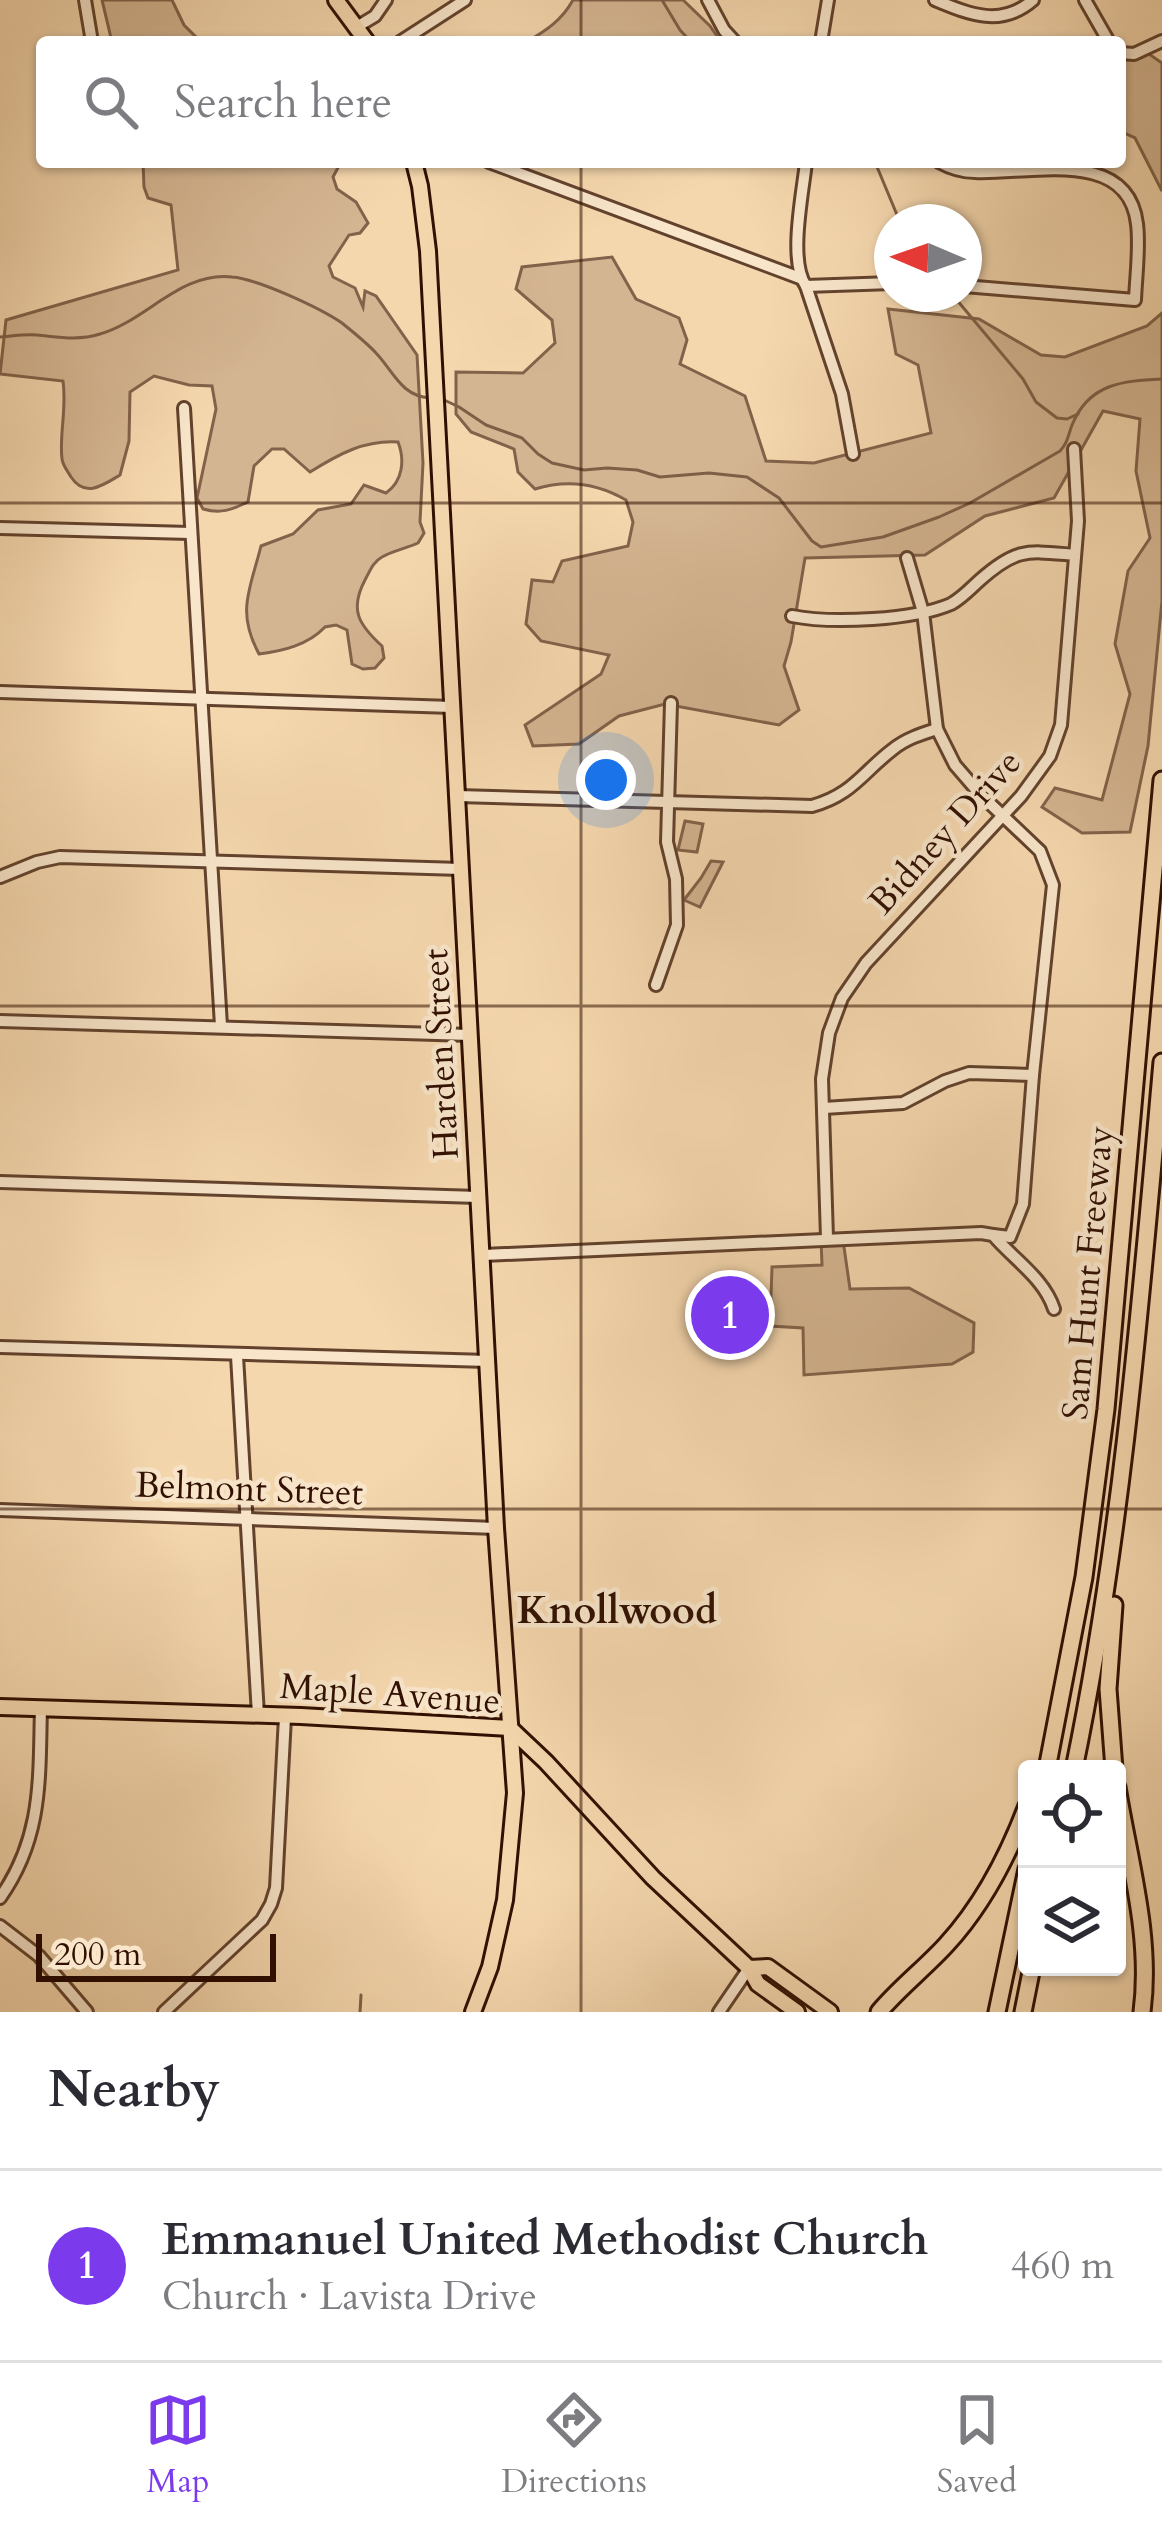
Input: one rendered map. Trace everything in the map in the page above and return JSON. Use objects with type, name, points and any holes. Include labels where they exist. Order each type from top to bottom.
[{"type":"highway","name":"Sam Hunt Freeway","points":[[1049,1760],[1087,1555],[1108,1388],[1162,779]]},
{"type":"highway","name":"Sam Hunt Freeway","points":[[1076,1760],[1103,1614],[1124,1461],[1162,1062]]},
{"type":"highway","points":[[1113,1760],[1109,1663],[1124,1461]]},
{"type":"highway","points":[[1041,1760],[1067,1669]]},
{"type":"highway","points":[[879,2012],[947,1944],[977,1906],[1018,1828]]},
{"type":"highway","points":[[1126,1840],[1142,1934],[1142,2012]]},
{"type":"highway","points":[[997,2012],[1018,1912]]},
{"type":"highway","points":[[1023,2012],[1030,1976]]},
{"type":"main road","points":[[336,0],[362,36]]},
{"type":"main road","name":"Harden Street","points":[[416,168],[425,218],[496,1528],[515,1792],[510,1866],[495,1948],[473,2012]]},
{"type":"main road","name":"Maple Avenue","points":[[0,1707],[510,1728],[652,1878],[749,1968],[758,1984],[796,2012]]},
{"type":"main road","name":"Maple Avenue","points":[[749,1968],[768,1967],[830,2012]]},
{"type":"street","points":[[86,0],[91,36]]},
{"type":"street","points":[[355,28],[375,16],[386,0]]},
{"type":"street","points":[[409,36],[465,0]]},
{"type":"street","points":[[708,0],[730,36]]},
{"type":"street","points":[[821,36],[828,0]]},
{"type":"street","points":[[934,0],[974,15],[995,17],[1015,13],[1033,0]]},
{"type":"street","points":[[1085,0],[1106,36]]},
{"type":"street","points":[[1126,53],[1162,41]]},
{"type":"street","points":[[505,168],[803,282],[874,284]]},
{"type":"street","points":[[805,168],[798,225],[803,282],[842,394],[853,454]]},
{"type":"street","points":[[961,168],[975,172],[1075,169],[1107,178],[1130,202],[1137,224],[1135,300],[982,287]]},
{"type":"street","points":[[184,408],[221,1026]]},
{"type":"street","name":"Bidney Drive","points":[[827,1238],[822,1079],[835,1015],[851,982],[1021,796],[1043,767],[1060,731],[1075,555],[1074,449]]},
{"type":"street","points":[[0,528],[190,533]]},
{"type":"street","points":[[792,616],[837,620],[922,611],[960,598],[1016,554],[1075,555]]},
{"type":"street","points":[[484,1256],[827,1238],[1010,1237],[1020,1216],[1053,885],[1040,851],[955,765],[937,728],[922,611],[907,558]]},
{"type":"street","points":[[0,692],[452,707]]},
{"type":"street","points":[[656,985],[676,925],[677,896],[667,842],[671,704]]},
{"type":"street","points":[[458,796],[799,808],[825,803],[855,786],[904,741],[937,728]]},
{"type":"street","points":[[0,877],[60,857],[461,869]]},
{"type":"street","points":[[0,1021],[470,1035]]},
{"type":"street","points":[[824,1108],[903,1103],[969,1073],[1033,1075]]},
{"type":"street","points":[[0,1182],[478,1197]]},
{"type":"street","points":[[993,1235],[1049,1295],[1054,1309]]},
{"type":"street","points":[[0,1347],[488,1361]]},
{"type":"street","points":[[237,1356],[258,1715]]},
{"type":"street","name":"Belmont Street","points":[[0,1510],[496,1528]]},
{"type":"street","points":[[0,1898],[24,1855],[35,1819],[41,1708]]},
{"type":"street","points":[[164,2012],[262,1920],[271,1904],[285,1717]]},
{"type":"street","points":[[0,1926],[39,1956],[87,2012]]},
{"type":"street","points":[[718,2012],[749,1968]]},
{"type":"shaded area","points":[[102,0],[172,0],[195,36],[111,36]]},
{"type":"shaded area","points":[[573,0],[683,0],[717,36],[535,36]]},
{"type":"shaded area","points":[[1139,47],[1162,63],[1162,191],[1135,138],[1126,134],[1126,59]]},
{"type":"shaded area","points":[[143,168],[338,168],[333,177],[337,189],[356,202],[368,223],[360,233],[349,235],[329,266],[333,277],[355,288],[363,307],[365,291],[376,296],[417,355],[423,463],[420,522],[424,533],[418,543],[376,561],[360,591],[359,616],[382,646],[384,658],[375,668],[352,664],[347,630],[336,625],[295,646],[259,654],[248,625],[247,600],[261,546],[293,534],[318,510],[351,504],[364,485],[386,493],[401,470],[398,442],[352,450],[310,472],[284,449],[272,449],[254,466],[248,502],[226,510],[203,509],[197,498],[216,409],[212,386],[154,376],[130,392],[129,441],[120,475],[88,488],[76,483],[63,461],[63,381],[0,374],[6,320],[178,270],[171,205],[148,198]]},
{"type":"shaded area","points":[[612,257],[636,299],[679,318],[687,340],[680,364],[745,396],[766,461],[814,463],[931,433],[918,365],[896,354],[889,312],[979,319],[1041,355],[1065,357],[1147,326],[1162,313],[1162,601],[1148,746],[1130,832],[1082,833],[1042,807],[1055,788],[1102,800],[1130,694],[1115,644],[1128,571],[1150,538],[1136,471],[1140,419],[1103,411],[1054,498],[985,516],[925,555],[805,558],[784,666],[799,710],[779,725],[665,704],[619,716],[579,744],[533,746],[525,725],[601,674],[609,655],[541,641],[526,624],[532,580],[553,582],[562,561],[628,546],[633,522],[626,500],[604,490],[582,484],[535,489],[518,472],[514,449],[471,432],[456,414],[456,372],[523,373],[555,343],[552,320],[516,289],[522,267]]},
{"type":"shaded area","points":[[685,821],[703,824],[697,852],[678,850]]},
{"type":"shaded area","points":[[711,861],[723,862],[700,907],[684,900],[701,878]]},
{"type":"shaded area","points":[[821,1240],[843,1240],[850,1289],[909,1288],[974,1323],[973,1352],[952,1364],[804,1375],[803,1328],[770,1326],[772,1267],[822,1265]]},
{"type":"waterway","points":[[662,0],[686,36]]},
{"type":"waterway","points":[[878,168],[892,204]]},
{"type":"waterway","points":[[0,337],[100,334],[196,282],[232,277],[272,288],[342,323],[405,388],[430,398]]},
{"type":"waterway","points":[[967,312],[1023,379],[1036,402],[1057,418],[1078,414]]},
{"type":"waterway","points":[[440,398],[486,425],[522,438],[552,463],[584,470],[637,470],[660,477],[709,473],[747,477],[779,498],[821,547],[883,537],[970,503],[1060,451],[1079,411],[1098,393],[1121,383],[1162,379]]},
{"type":"waterway","points":[[360,2012],[361,1995]]},
{"type":"place","name":"Emmanuel United Methodist Church","points":[[730,1315]]},
{"type":"district","name":"Knollwood","points":[[617,1610]]}]
